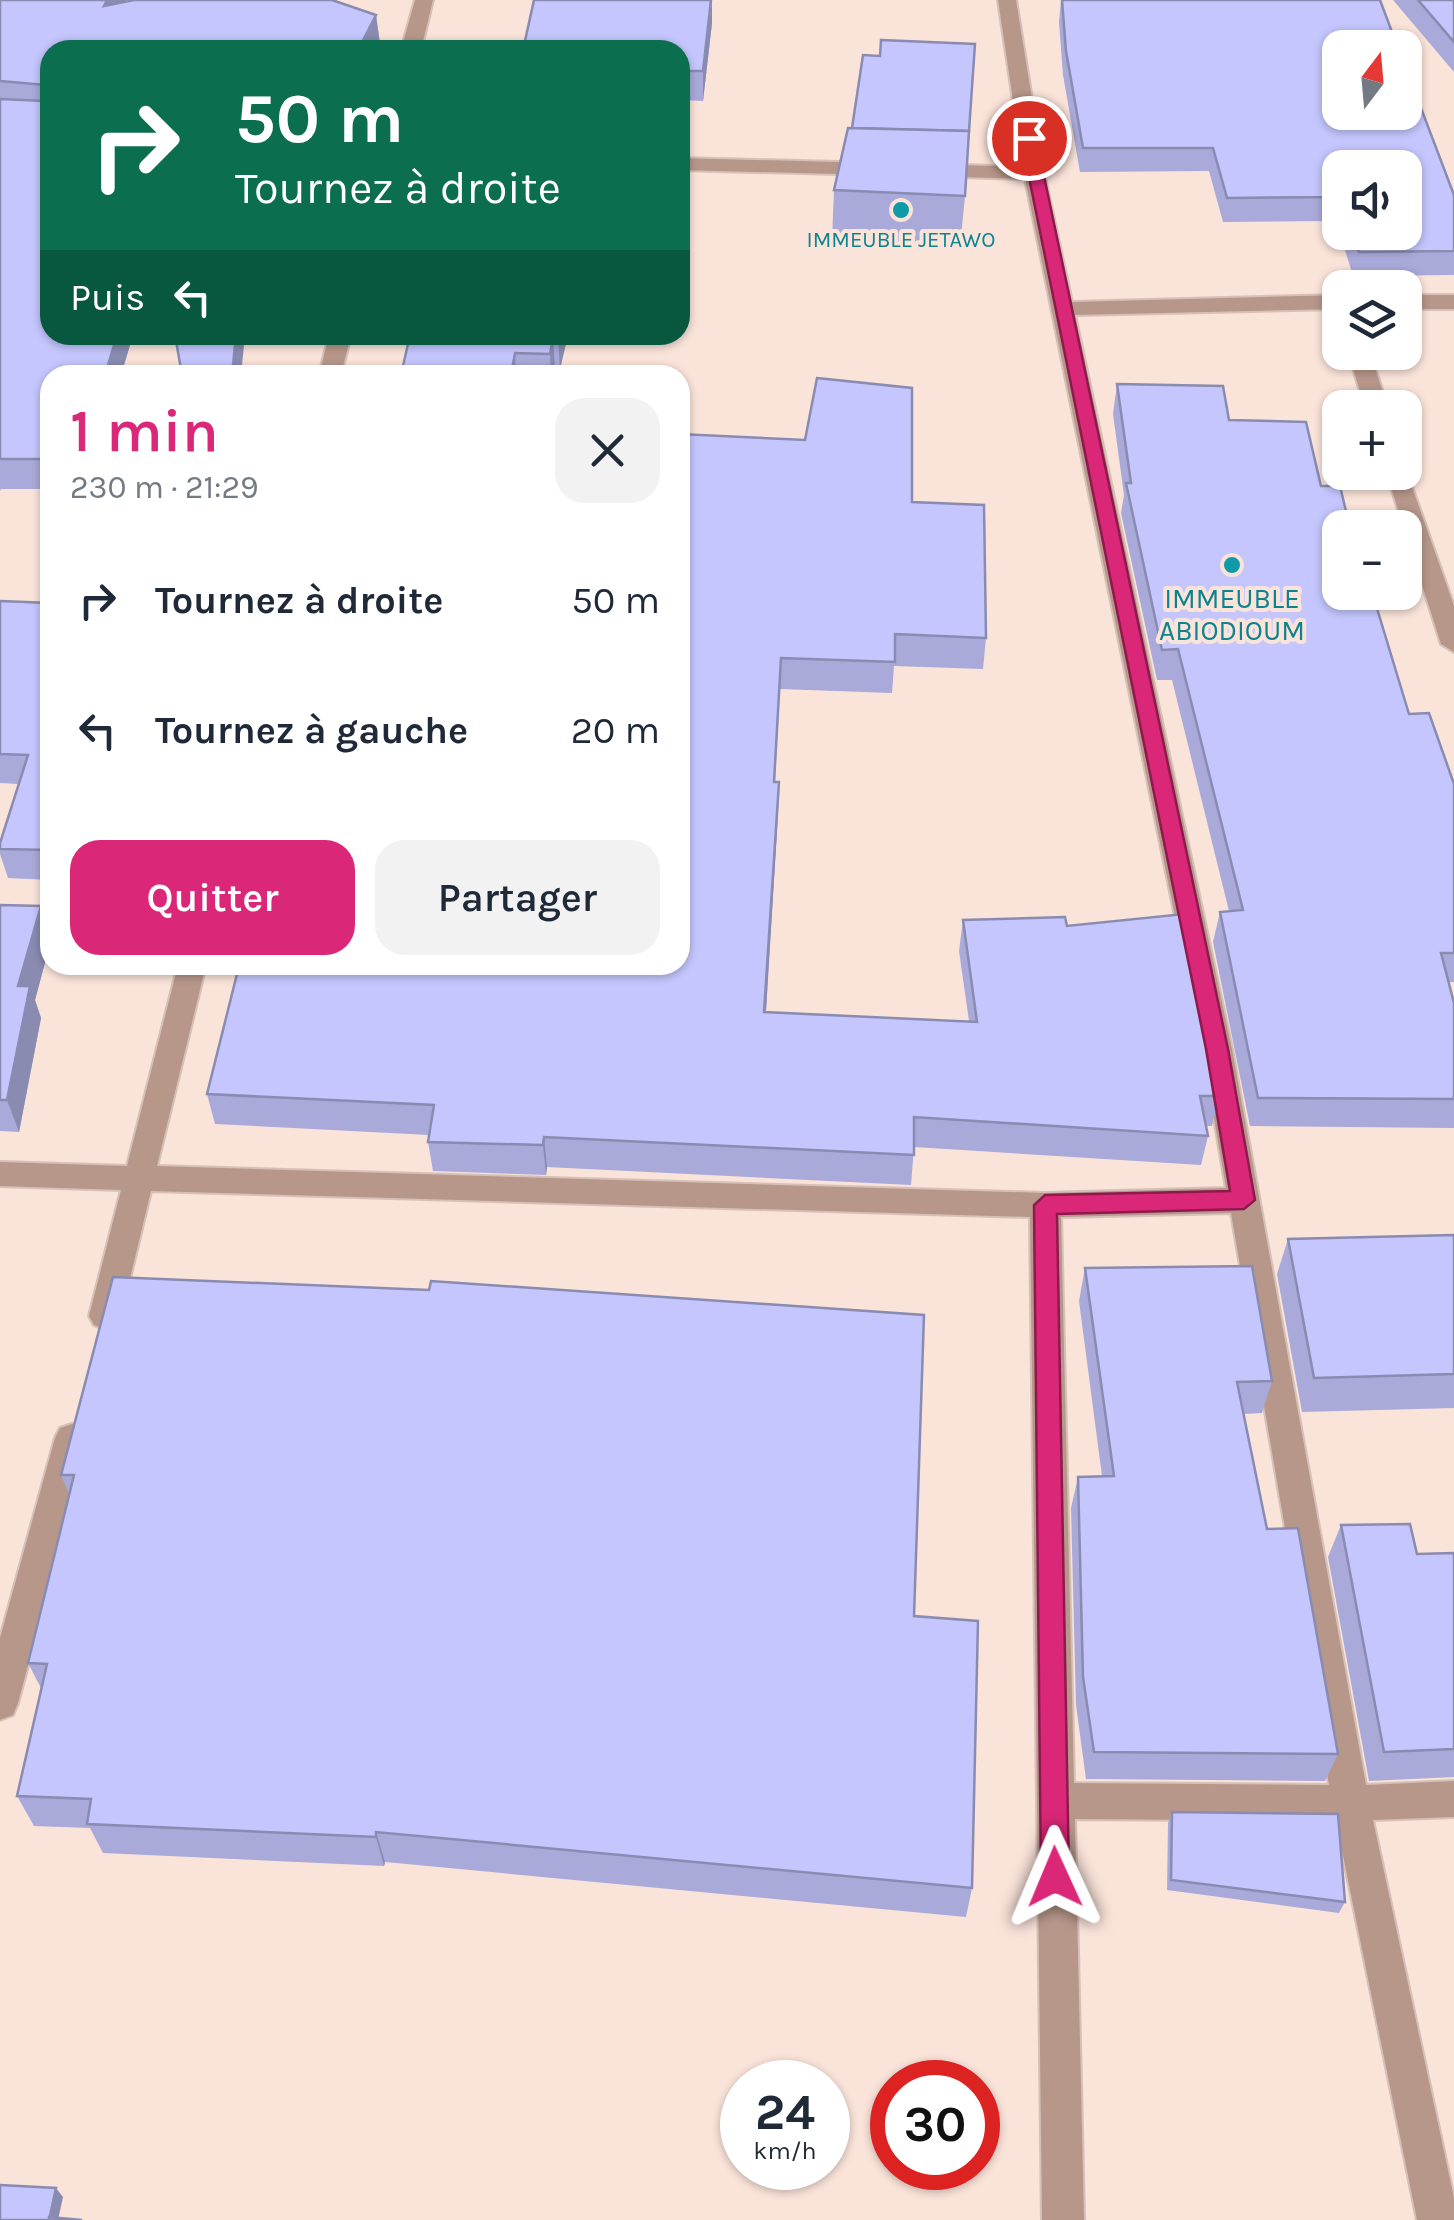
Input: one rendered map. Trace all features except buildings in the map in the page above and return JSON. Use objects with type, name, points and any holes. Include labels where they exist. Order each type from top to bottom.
[{"type":"street","points":[[413,40],[424,0]]},
{"type":"street","points":[[1007,0],[1034,173],[1217,1049],[1351,1803],[1438,2220]]},
{"type":"street","points":[[690,164],[1034,173]]},
{"type":"street","points":[[1062,309],[1322,302]]},
{"type":"street","points":[[1422,302],[1454,302]]},
{"type":"street","points":[[1404,490],[1454,644]]},
{"type":"street","points":[[98,1342],[143,1176],[190,975]]},
{"type":"street","points":[[0,1174],[1045,1205],[1244,1200]]},
{"type":"street","points":[[1045,1205],[1063,2220]]},
{"type":"street","points":[[0,1703],[82,1398]]},
{"type":"street","points":[[1054,1801],[1351,1803],[1454,1799]]},
{"type":"place","name":"IMMEUBLE JETAWO","points":[[901,210]]},
{"type":"place","name":"IMMEUBLE ABIODIOUM","points":[[1232,565]]},
{"type":"route","points":[[1029,138],[1217,1049],[1244,1200],[1045,1205],[1055,1877]]}]
